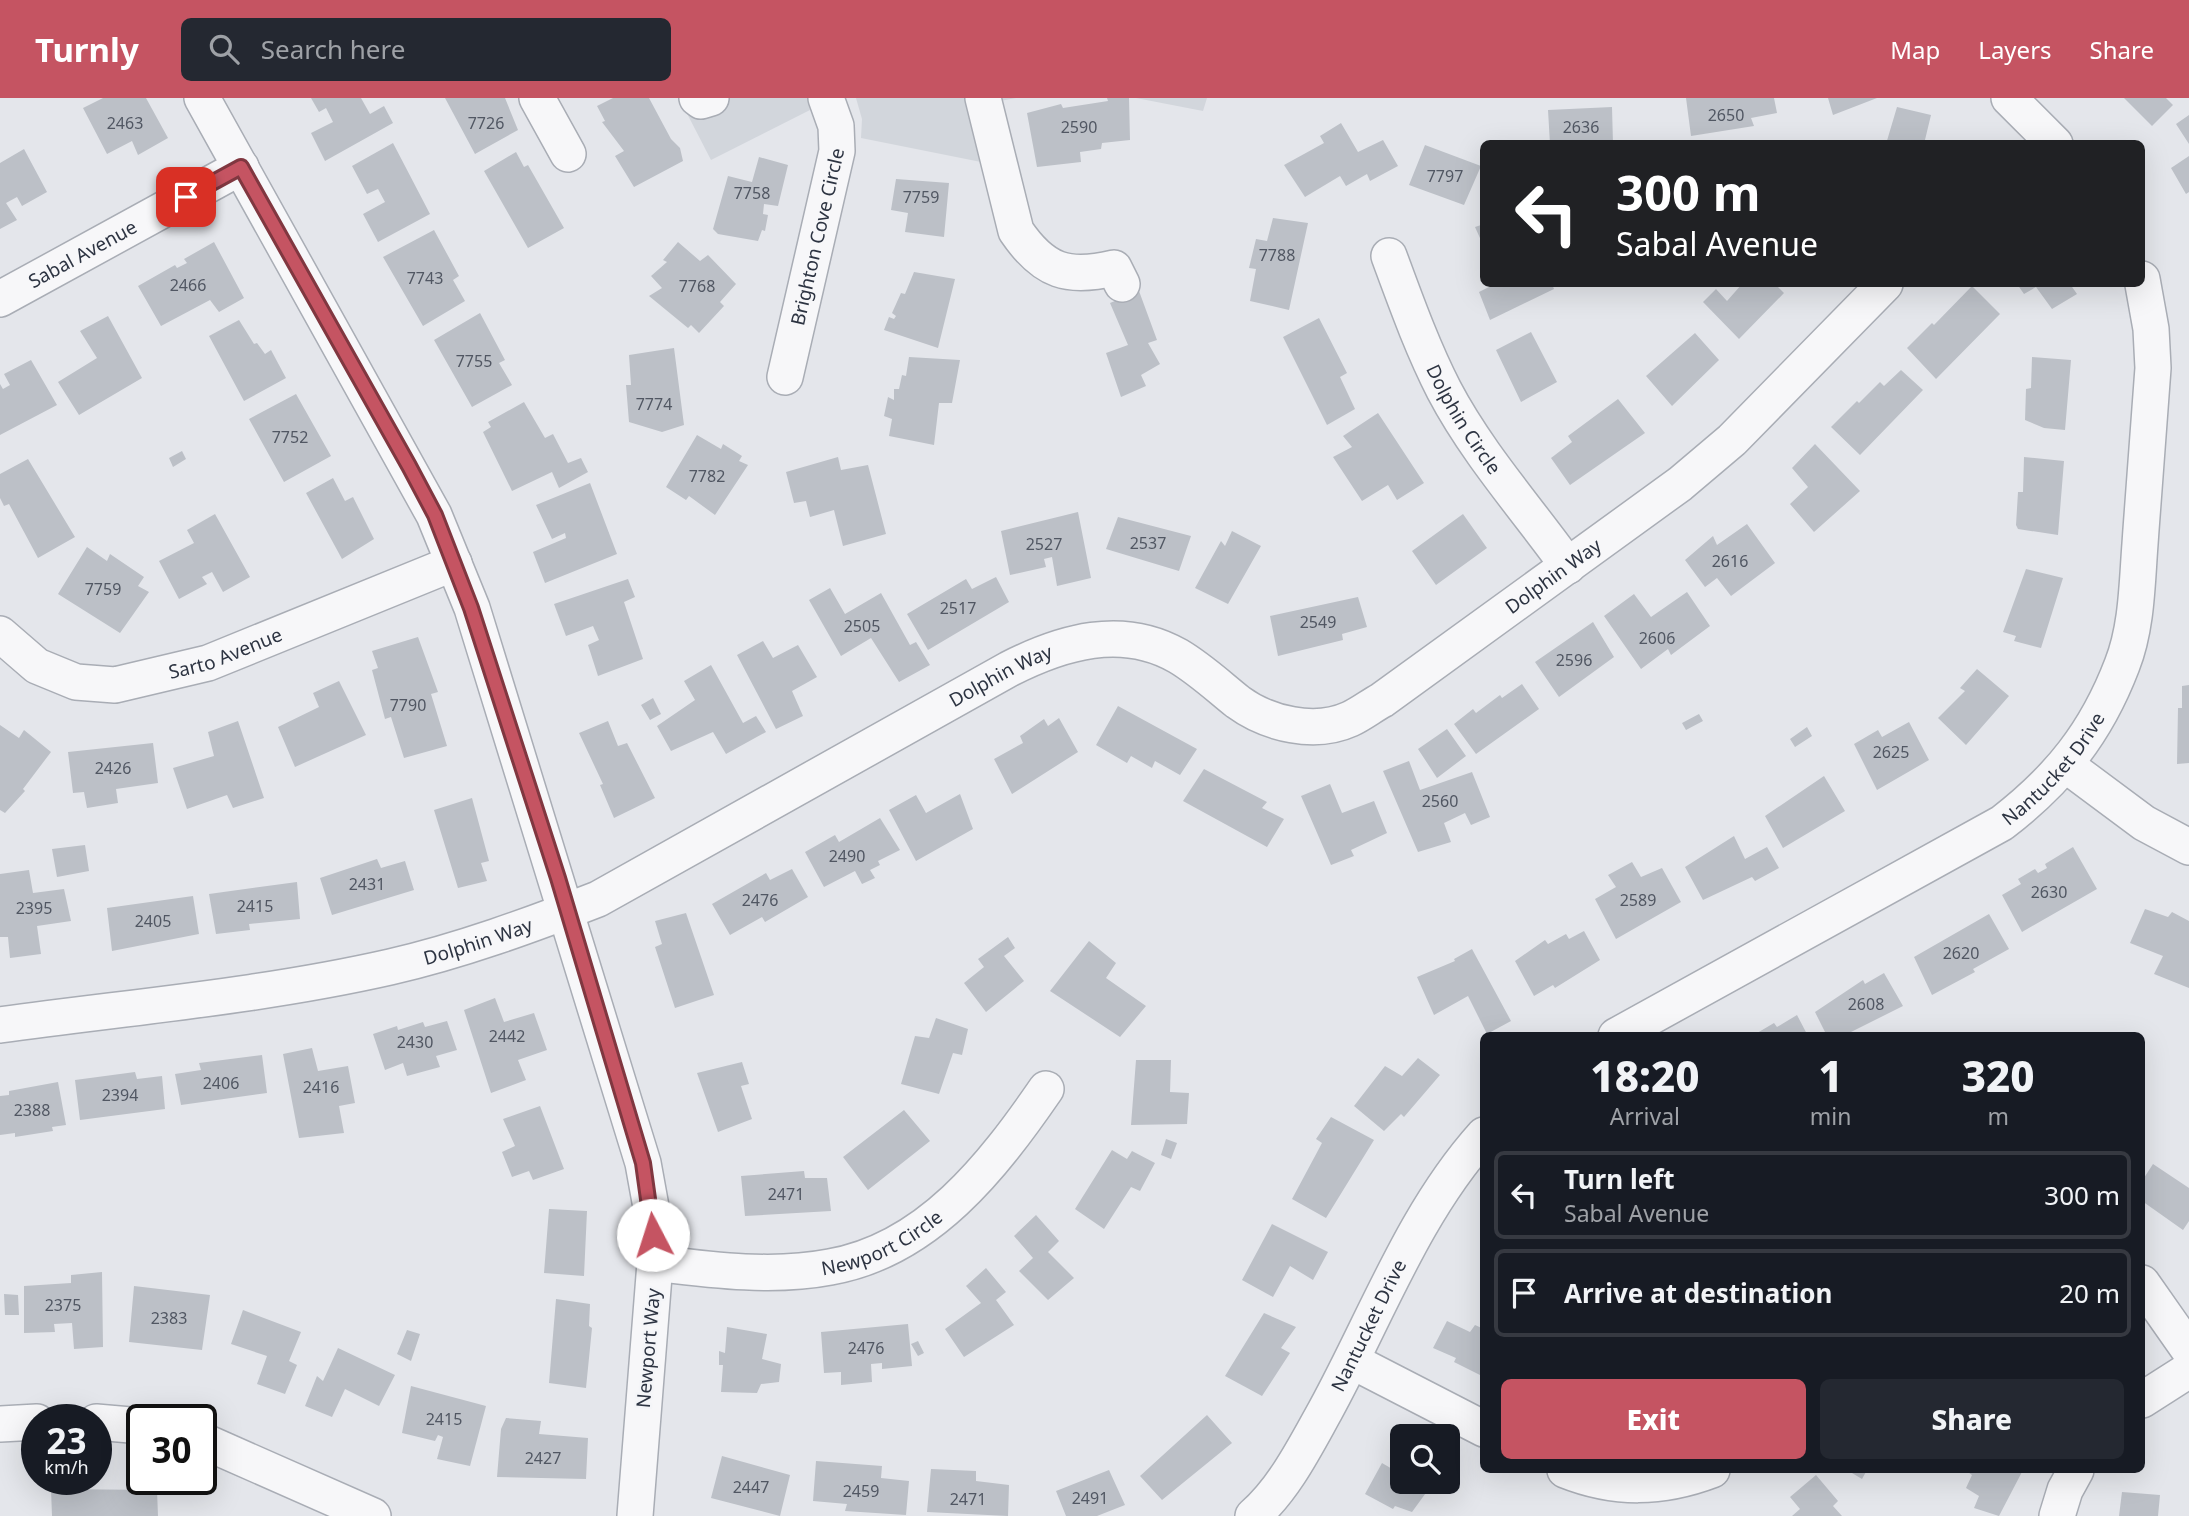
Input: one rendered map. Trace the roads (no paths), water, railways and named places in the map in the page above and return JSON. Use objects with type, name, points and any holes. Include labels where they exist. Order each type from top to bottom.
[{"type":"street","name":"Newport Way","points":[[202,98],[435,515],[471,608],[567,911],[643,1163],[651,1207],[655,1263],[635,1516]]},
{"type":"street","points":[[537,98],[568,154]]},
{"type":"street","points":[[697,98],[701,101],[711,98]]},
{"type":"street","name":"Brighton Cove Circle","points":[[785,376],[837,151],[835,126],[826,98]]},
{"type":"street","points":[[983,98],[1016,231],[1025,245],[1062,273],[1086,274],[1114,268],[1122,284]]},
{"type":"street","points":[[2009,98],[2038,138]]},
{"type":"street","name":"Sabal Avenue","points":[[0,299],[241,167]]},
{"type":"street","name":"Dolphin Circle","points":[[1389,256],[1416,329],[1446,393],[1485,454],[1568,566]]},
{"type":"street","name":"Dolphin Way","points":[[0,1025],[334,978],[393,966],[567,911],[597,899],[1049,649],[1093,639],[1137,642],[1176,655],[1240,703],[1272,721],[1308,727],[1348,720],[1382,700],[1680,484],[1732,440],[1882,287]]},
{"type":"street","name":"Nantucket Drive","points":[[1623,1032],[2002,823],[2036,796],[2066,765],[2099,716],[2124,662],[2136,605],[2153,368],[2151,329],[2143,287]]},
{"type":"street","name":"Sarto Avenue","points":[[0,634],[37,666],[76,682],[115,685],[208,663],[454,564]]},
{"type":"street","points":[[2066,765],[2144,823],[2189,847]]},
{"type":"street","name":"Newport Circle","points":[[655,1263],[770,1273],[832,1267],[892,1247],[945,1212],[1012,1139],[1046,1089]]},
{"type":"street","name":"Nantucket Drive","points":[[1252,1516],[1264,1506],[1304,1450],[1424,1216],[1457,1165],[1480,1139]]},
{"type":"street","points":[[2145,1287],[2189,1350]]},
{"type":"street","points":[[1352,1361],[1480,1427]]},
{"type":"street","points":[[2145,1398],[2189,1370]]},
{"type":"street","points":[[0,1424],[21,1423]]},
{"type":"street","points":[[217,1447],[373,1516]]},
{"type":"street","points":[[1573,1473],[1588,1479],[1646,1486],[1679,1482],[1704,1473]]},
{"type":"street","points":[[2057,1516],[2065,1490],[2074,1473]]}]
